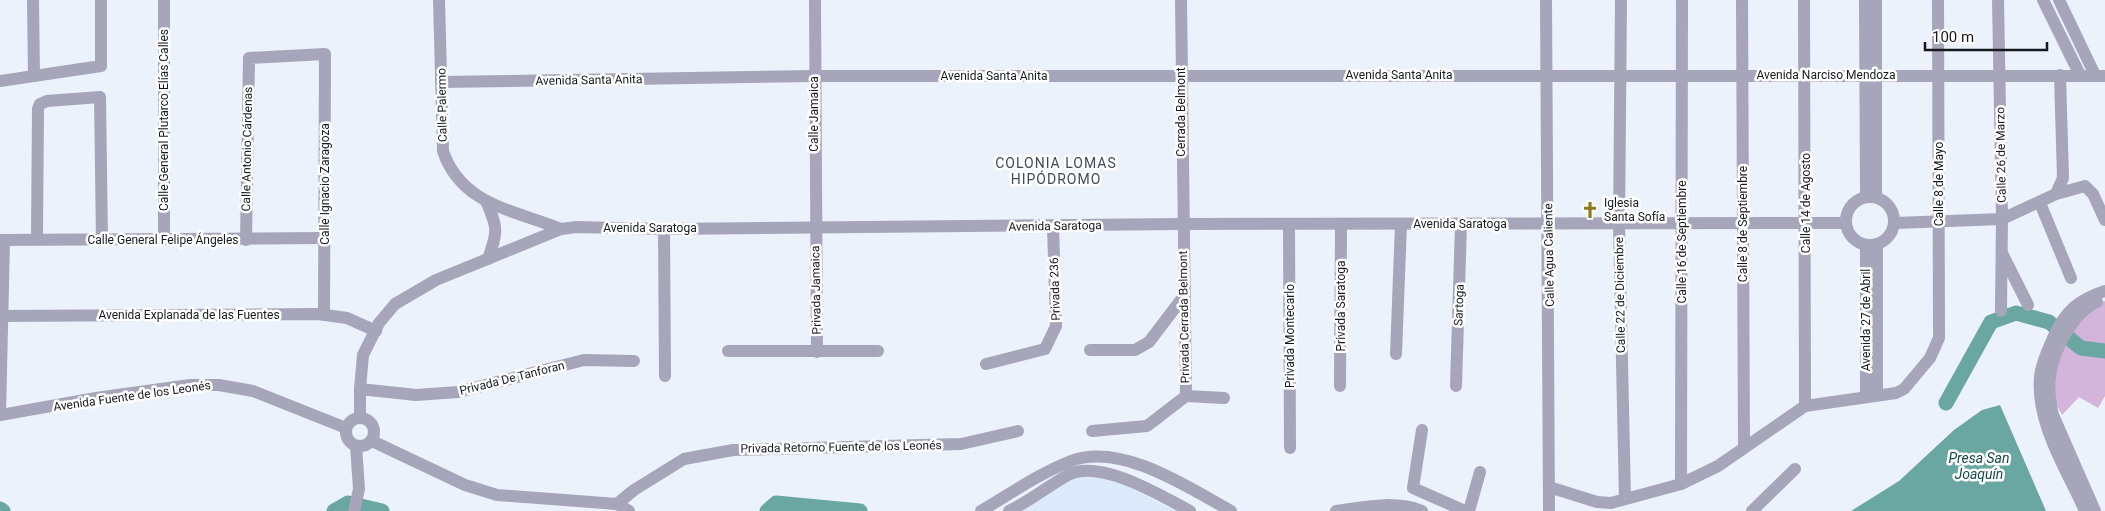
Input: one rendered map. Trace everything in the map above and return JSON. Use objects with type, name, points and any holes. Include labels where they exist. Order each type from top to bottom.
[{"type":"street","points":[[33,0],[34,76]]},
{"type":"street","points":[[0,80],[101,66],[101,0]]},
{"type":"street","name":"Calle General Plutarco Elías Calles","points":[[164,0],[164,239]]},
{"type":"street","name":"Calle Palermo","points":[[439,0],[443,151],[448,166],[457,180],[471,193],[486,202],[561,229]]},
{"type":"street","name":"Calle Jamaica","points":[[815,0],[815,228]]},
{"type":"street","name":"Cerrada Belmont","points":[[1181,0],[1182,224]]},
{"type":"street","name":"Calle Agua Caliente","points":[[1546,0],[1549,224],[1549,511]]},
{"type":"street","name":"Calle 22 de Diciembre","points":[[1621,0],[1622,76],[1619,224],[1625,499]]},
{"type":"street","name":"Calle 16 de Septiembre","points":[[1681,484],[1682,0]]},
{"type":"street","name":"Calle 8 de Septiembre","points":[[1742,0],[1744,75],[1744,448]]},
{"type":"street","name":"Calle 14 de Agosto","points":[[1804,0],[1805,406]]},
{"type":"street","points":[[1865,0],[1871,75]]},
{"type":"street","points":[[1871,197],[1871,75],[1876,0]]},
{"type":"street","name":"Calle 8 de Mayo","points":[[1805,406],[1871,395],[1896,393],[1904,389],[1936,350],[1939,338],[1938,0]]},
{"type":"street","name":"Calle 26 de Marzo","points":[[1998,0],[2002,220],[2001,311]]},
{"type":"street","points":[[2043,0],[2080,75]]},
{"type":"street","points":[[2059,0],[2100,75]]},
{"type":"street","name":"Calle Ignacio Zaragoza","points":[[248,58],[325,54],[324,315]]},
{"type":"street","name":"Calle Antonio Cárdenas","points":[[246,240],[248,58]]},
{"type":"street","name":"Avenida Santa Anita","points":[[441,82],[814,76],[1546,74]]},
{"type":"street","name":"Avenida Narciso Mendoza","points":[[1546,74],[1622,76],[2100,75]]},
{"type":"street","points":[[2056,194],[2063,178],[2060,75]]},
{"type":"street","points":[[37,234],[38,109],[40,104],[46,101],[100,97],[102,240]]},
{"type":"street","points":[[1895,223],[2002,220],[2056,194],[2080,186],[2089,189],[2105,220]]},
{"type":"street","points":[[1871,197],[1890,207],[1895,223],[1889,236],[1871,244],[1852,237],[1846,223],[1851,206],[1871,197]]},
{"type":"street","points":[[486,202],[496,224],[496,234],[488,259]]},
{"type":"street","points":[[2040,203],[2071,278]]},
{"type":"street","name":"Avenida Saratoga","points":[[561,229],[576,227],[664,229],[1182,224],[1846,223]]},
{"type":"street","name":"Privada Cerrada Belmont","points":[[1092,430],[1148,426],[1186,396],[1182,224]]},
{"type":"street","name":"Privada Montecarlo","points":[[1289,224],[1290,448]]},
{"type":"street","points":[[1396,354],[1401,224]]},
{"type":"street","name":"Sartoga","points":[[1456,386],[1461,224]]},
{"type":"street","name":"Privada Saratoga","points":[[1340,386],[1341,225]]},
{"type":"street","name":"Privada 236","points":[[986,364],[1045,349],[1056,326],[1053,226]]},
{"type":"street","name":"Privada Jamaica","points":[[815,228],[817,352]]},
{"type":"street","points":[[360,418],[363,355],[376,330],[395,304],[455,271],[561,229]]},
{"type":"street","points":[[664,229],[665,376]]},
{"type":"street","name":"Calle General Felipe Ángeles","points":[[2,240],[246,240],[325,238]]},
{"type":"street","points":[[0,415],[2,240]]},
{"type":"street","name":"Avenida 27 de Abril","points":[[1871,244],[1871,395]]},
{"type":"street","points":[[2001,251],[2028,305]]},
{"type":"street","points":[[2095,511],[2053,415],[2050,400],[2050,376],[2070,310],[2086,297],[2105,290]]},
{"type":"street","points":[[1090,350],[1135,350],[1150,342],[1184,296]]},
{"type":"street","points":[[2085,511],[2050,433],[2040,399],[2040,376],[2062,332],[2089,305],[2105,299]]},
{"type":"street","name":"Avenida Explanada de las Fuentes","points":[[1,316],[324,315],[347,318],[376,330]]},
{"type":"street","name":"Privada Jamaica","points":[[728,351],[878,351]]},
{"type":"street","name":"Privada De Tanforan","points":[[360,388],[416,395],[458,392],[584,360],[634,361]]},
{"type":"street","name":"Avenida Fuente de los Leonés","points":[[0,415],[96,398],[219,384],[253,391],[346,428]]},
{"type":"street","points":[[1186,396],[1224,398]]},
{"type":"street","points":[[1549,487],[1597,502],[1611,503],[1681,484],[1718,466],[1805,406]]},
{"type":"street","points":[[360,418],[371,424],[374,429],[372,441],[367,445],[356,446],[349,441],[346,428],[351,421],[360,418]]},
{"type":"street","points":[[1422,430],[1413,488],[1465,511]]},
{"type":"street","name":"Privada Retorno Fuente de los Leonés","points":[[617,504],[634,490],[684,459],[733,450],[961,444],[1018,431]]},
{"type":"street","points":[[372,441],[465,485],[496,495],[617,504],[629,511]]},
{"type":"street","points":[[355,507],[358,489],[356,446]]},
{"type":"street","points":[[980,511],[1072,460],[1091,457],[1128,461],[1178,481],[1231,511]]},
{"type":"street","points":[[1752,511],[1795,469]]},
{"type":"street","points":[[1009,511],[1026,508],[1039,494],[1070,473],[1097,470],[1118,476],[1190,511]]},
{"type":"street","points":[[1469,511],[1480,472]]},
{"type":"street","points":[[1032,481],[1039,494]]},
{"type":"street","points":[[1170,501],[1178,481]]},
{"type":"street","points":[[1336,511],[1390,505],[1410,506],[1422,511]]},
{"type":"shaded area","points":[[2105,301],[2105,396],[2098,408],[2079,397],[2062,415],[2052,396],[2055,363],[2075,323],[2094,305]]},
{"type":"shaded area","points":[[1101,476],[1124,484],[1175,511],[1023,511],[1068,477]]},
{"type":"water","name":"Presa San Joaquín","points":[[2000,405],[2046,511],[1851,511],[1899,481],[1954,430],[1982,410]]},
{"type":"waterway","points":[[1946,403],[1991,322],[2016,313],[2049,322],[2081,348],[2105,351]]},
{"type":"waterway","points":[[334,511],[348,503],[382,511]]},
{"type":"waterway","points":[[767,511],[776,503],[860,511]]},
{"type":"place","name":"Iglesia Santa Sofía","points":[[1590,210]]},
{"type":"district","name":"COLONIA LOMAS HIPÓDROMO","points":[[1056,172]]}]
